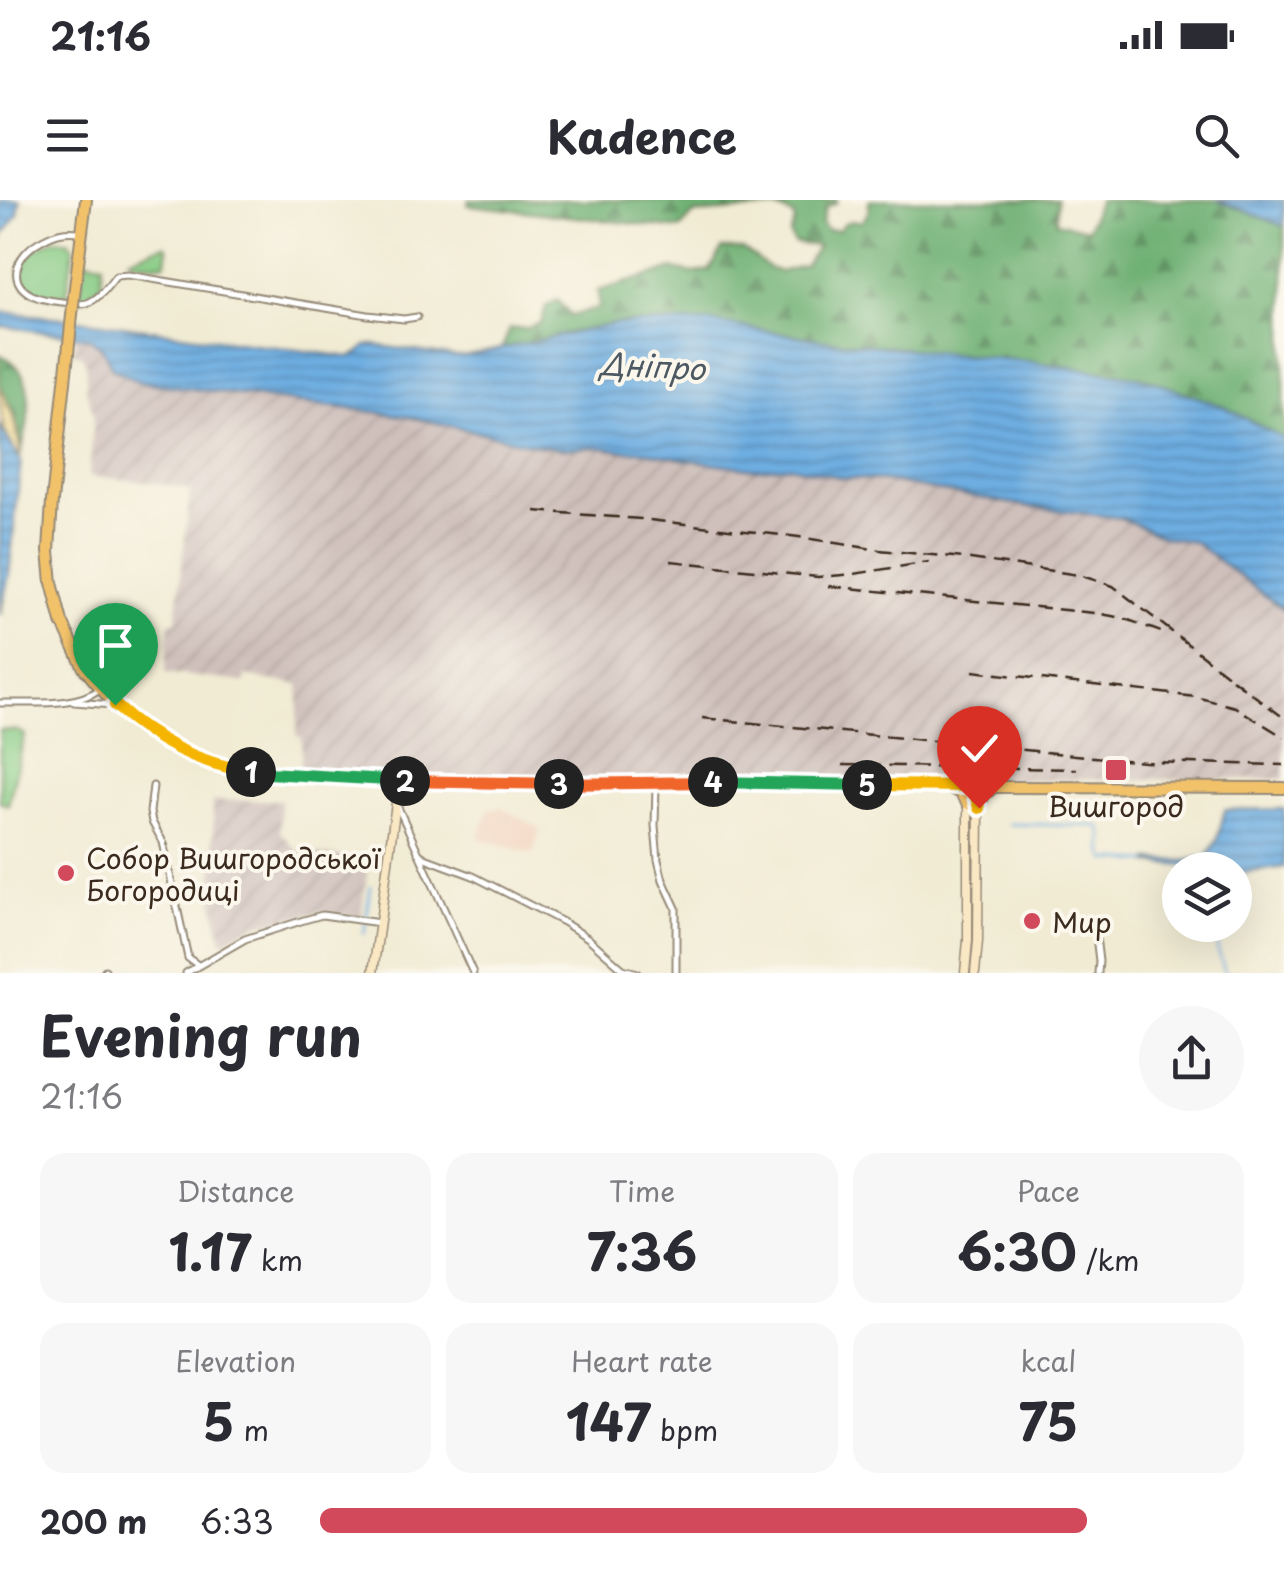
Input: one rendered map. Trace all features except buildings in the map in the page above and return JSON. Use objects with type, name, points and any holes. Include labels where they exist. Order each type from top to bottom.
[{"type":"main road","points":[[86,200],[52,500],[50,566],[57,606],[78,658],[115,705],[166,744],[213,764],[256,772],[399,781],[1284,788]]},
{"type":"main road","points":[[946,786],[974,804]]},
{"type":"main road","points":[[973,786],[974,804]]},
{"type":"main road","points":[[974,804],[995,787]]},
{"type":"street","points":[[82,232],[64,230],[24,252],[17,273],[26,291],[45,300],[82,304],[97,297],[116,276],[128,276],[368,315],[404,320],[417,317]]},
{"type":"street","points":[[61,701],[100,689]]},
{"type":"street","points":[[0,703],[61,701],[115,705]]},
{"type":"street","points":[[373,973],[372,922],[399,781]]},
{"type":"street","points":[[656,782],[658,860],[676,908],[676,973]]},
{"type":"street","points":[[153,786],[152,822],[164,842],[188,958],[198,965]]},
{"type":"street","points":[[965,973],[974,804]]},
{"type":"street","points":[[397,805],[472,973]]},
{"type":"street","points":[[973,837],[978,941],[974,973]]},
{"type":"street","points":[[418,853],[530,904],[588,938],[623,969],[638,973]]},
{"type":"street","points":[[186,973],[245,939],[304,920],[322,916],[372,922]]},
{"type":"street","points":[[1094,920],[1098,973]]},
{"type":"shaded area","points":[[76,335],[95,341],[107,354],[112,368],[141,382],[405,416],[556,448],[609,447],[755,469],[790,466],[844,478],[1120,518],[1164,537],[1194,542],[1284,610],[1284,779],[490,781],[301,770],[302,737],[296,736],[300,685],[246,676],[244,682],[165,673],[170,621],[176,621],[190,490],[89,476],[94,415],[86,390],[86,364],[81,355],[73,353]]},
{"type":"shaded area","points":[[281,800],[280,832],[299,853],[369,858],[361,917],[320,912],[254,925],[222,942],[214,904],[213,801]]},
{"type":"shaded area","points":[[498,806],[540,829],[533,854],[478,838],[489,808],[497,810]]},
{"type":"green space","points":[[469,200],[837,200],[826,207],[822,223],[827,230],[839,230],[847,222],[863,221],[869,200],[1057,200],[1056,222],[1087,229],[1099,200],[1216,200],[1284,226],[1284,439],[1222,406],[1141,377],[822,340],[713,322],[630,323],[501,350],[510,329],[541,323],[546,306],[557,300],[571,316],[599,308],[598,291],[672,269],[695,273],[710,270],[722,249],[743,249],[780,272],[805,265],[818,246],[794,243],[790,235],[795,222],[793,215],[774,208],[694,214],[680,229],[468,205]]},
{"type":"green space","points":[[56,239],[69,241],[74,247],[66,298],[37,293],[20,275],[24,260],[31,253]]},
{"type":"green space","points":[[165,245],[168,249],[163,264],[129,258]]},
{"type":"green space","points":[[84,260],[103,263],[101,285],[79,299]]},
{"type":"green space","points":[[0,355],[22,373],[27,386],[28,414],[20,457],[21,440],[15,418],[0,386]]},
{"type":"green space","points":[[0,730],[25,735],[8,805],[0,802]]},
{"type":"sand","points":[[0,386],[17,429],[20,457],[2,424]]},
{"type":"water","points":[[0,200],[20,200],[18,214],[0,240]]},
{"type":"water","points":[[1216,200],[1284,200],[1284,226]]},
{"type":"water","name":"Дніпро","points":[[0,312],[349,357],[373,345],[458,357],[614,324],[713,322],[822,340],[1141,377],[1222,406],[1284,439],[1284,610],[1194,542],[1164,537],[1121,518],[844,478],[790,466],[755,469],[642,451],[540,446],[405,416],[140,382],[112,368],[103,349],[90,338],[0,326]]},
{"type":"water","points":[[0,426],[21,461],[9,575],[0,615]]},
{"type":"water","points":[[1284,809],[1284,867],[1252,872],[1252,852],[1210,852],[1225,810]]},
{"type":"waterway","points":[[1009,824],[1099,826],[1107,860],[1149,862]]},
{"type":"waterway","points":[[364,934],[371,886]]},
{"type":"waterway","points":[[1217,942],[1225,973]]},
{"type":"railway","points":[[535,511],[799,537],[1079,575],[1113,586],[1243,687]]},
{"type":"railway","points":[[671,561],[818,577],[929,562]]},
{"type":"railway","points":[[828,586],[1095,613],[1161,632]]},
{"type":"railway","points":[[973,671],[1196,697],[1235,707],[1284,737]]},
{"type":"railway","points":[[1232,679],[1284,718]]},
{"type":"railway","points":[[702,718],[1145,762],[1284,765]]},
{"type":"railway","points":[[842,765],[1077,769]]},
{"type":"place","name":"Вишгород","points":[[1116,770]]},
{"type":"place","name":"Собор Вишгородської Богородиці","points":[[66,873]]},
{"type":"place","name":"Мир","points":[[1032,921]]},
{"type":"route","points":[[115,705],[166,744],[197,759],[256,772],[492,783],[973,786],[979,808]]}]
